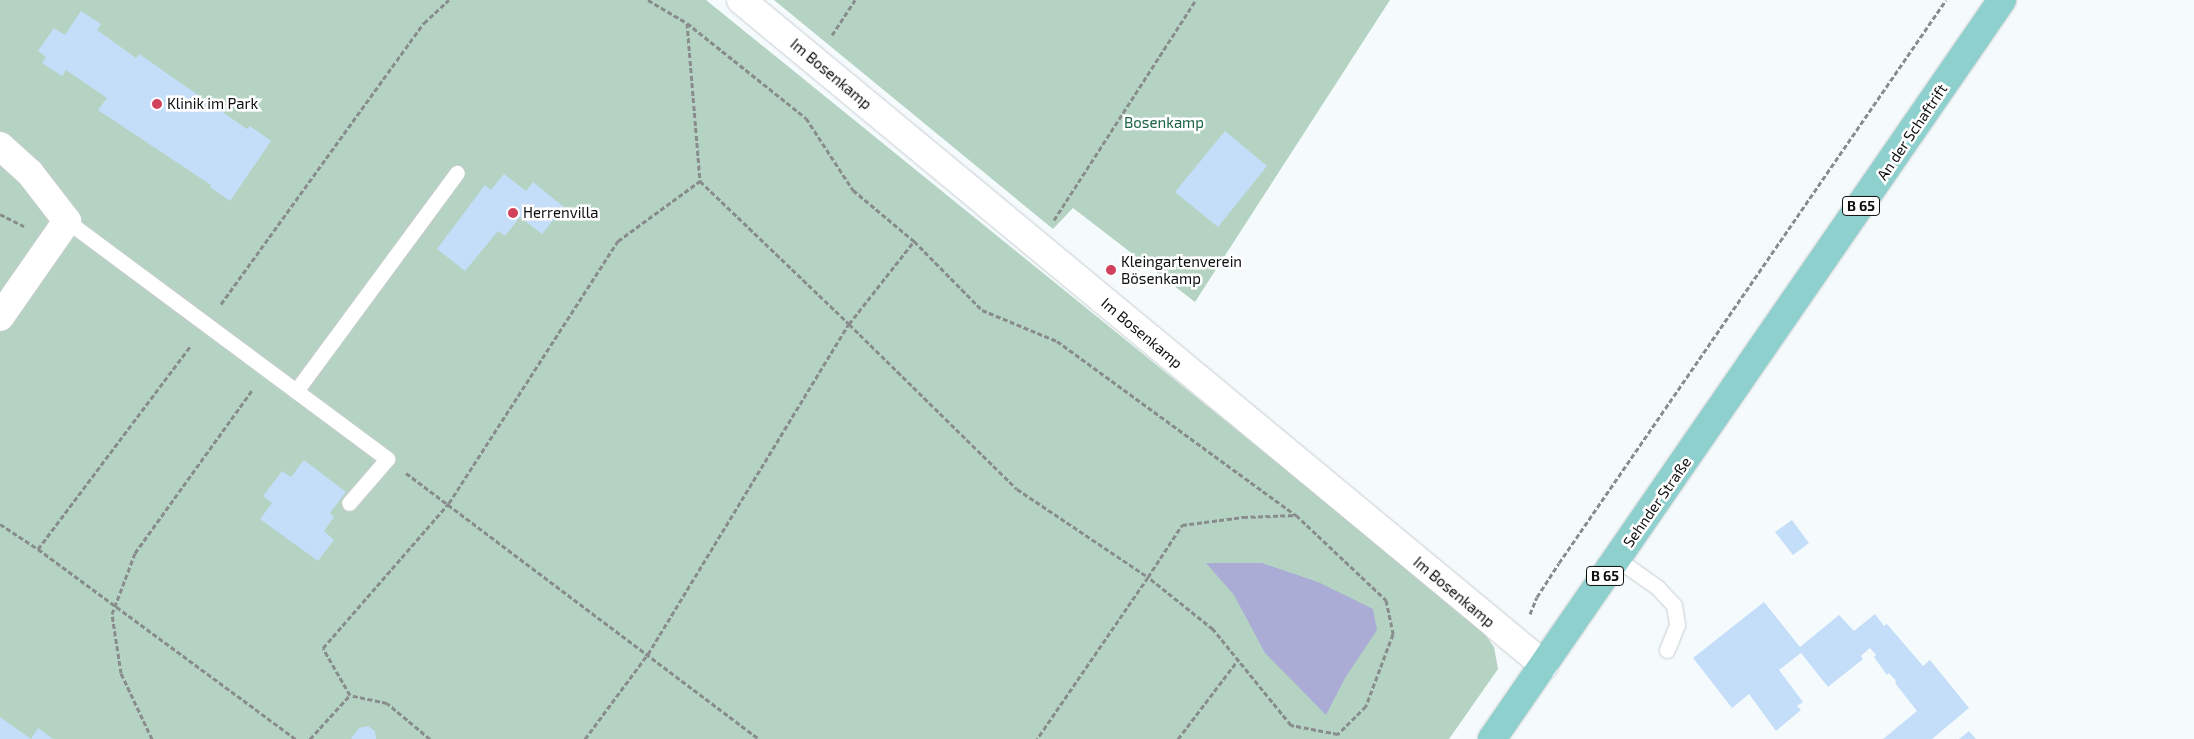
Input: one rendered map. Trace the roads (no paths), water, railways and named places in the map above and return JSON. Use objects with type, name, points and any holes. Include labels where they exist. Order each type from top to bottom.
[{"type":"main road","name":"An der Schaftrift","points":[[1719,413],[2002,0]]},
{"type":"main road","name":"Sehnder Straße","points":[[1492,739],[1719,413]]},
{"type":"street","name":"Im Bosenkamp","points":[[742,0],[1544,665]]},
{"type":"street","points":[[0,146],[43,188],[67,221],[0,317]]},
{"type":"lane","points":[[296,391],[457,173]]},
{"type":"lane","points":[[67,221],[387,459],[349,503]]},
{"type":"lane","points":[[1617,559],[1657,587],[1674,604],[1677,625],[1667,650]]},
{"type":"water","points":[[1206,563],[1262,563],[1318,582],[1373,609],[1377,630],[1345,678],[1326,715],[1265,653],[1234,595]]},
{"type":"place","name":"Klinik im Park","points":[[157,104]]},
{"type":"place","name":"Herrenvilla","points":[[513,213]]},
{"type":"place","name":"Kleingartenverein Bösenkamp","points":[[1111,270]]},
{"type":"park label","name":"Bosenkamp","points":[[1164,123]]}]
